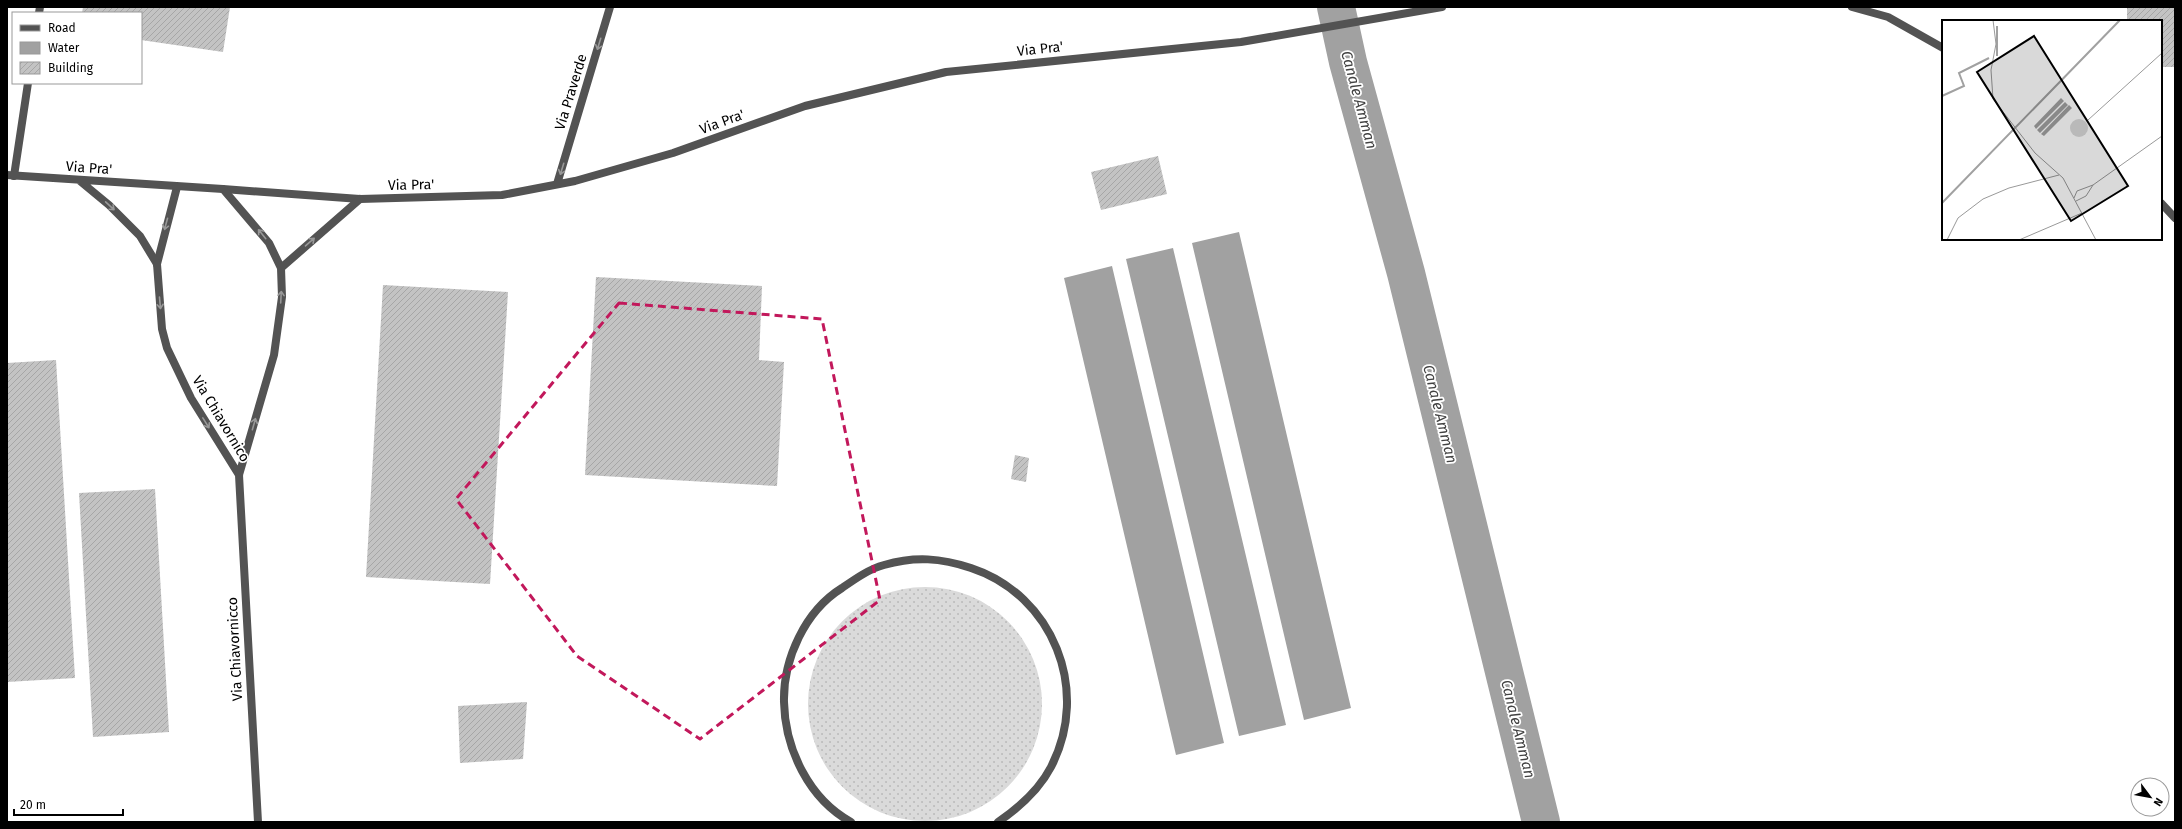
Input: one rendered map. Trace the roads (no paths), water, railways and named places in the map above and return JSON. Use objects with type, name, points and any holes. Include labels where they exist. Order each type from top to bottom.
[{"type":"street","name":"Via Praverde","points":[[558,184],[610,7]]},
{"type":"street","name":"Via Pra'","points":[[10,176],[360,199],[502,195],[558,184],[673,154],[805,106],[946,72],[1241,42],[1442,7]]},
{"type":"street","points":[[1852,7],[1888,17],[1942,47]]},
{"type":"street","points":[[10,176],[28,84]]},
{"type":"street","name":"Via Chiavornico","points":[[80,181],[109,204],[140,236],[157,264]]},
{"type":"street","name":"Via Chiavornico","points":[[177,186],[157,264],[162,329],[166,348],[191,398],[239,474]]},
{"type":"street","name":"Via Chiavornico","points":[[223,189],[269,243],[281,268],[282,297],[274,355],[239,474]]},
{"type":"street","points":[[281,268],[360,199]]},
{"type":"street","points":[[2162,204],[2175,218]]},
{"type":"street","name":"Via Chiavornicco","points":[[239,474],[258,822]]},
{"type":"street","points":[[852,822],[828,805],[804,776],[796,759],[787,734],[784,708],[787,670],[796,644],[808,621],[821,605],[834,593],[871,570],[884,565],[903,561],[934,559],[947,560],[989,574],[1006,584],[1033,608],[1049,630],[1061,657],[1066,682],[1067,706],[1062,738],[1052,766],[1036,790],[1018,809],[998,822]]},
{"type":"water","points":[[1239,232],[1351,708],[1304,720],[1192,243]]},
{"type":"water","points":[[1173,248],[1286,725],[1239,736],[1126,259]]},
{"type":"water","points":[[1112,266],[1224,743],[1176,755],[1064,278]]},
{"type":"waterway","name":"Canale Amman","points":[[1336,7],[1348,62],[1406,273],[1541,822]]}]
